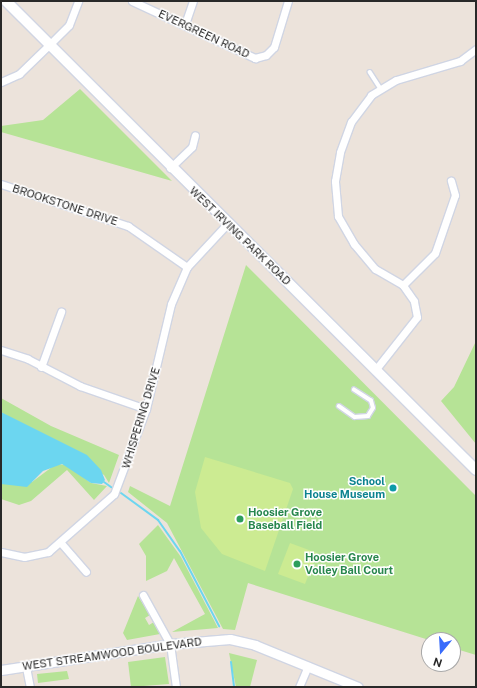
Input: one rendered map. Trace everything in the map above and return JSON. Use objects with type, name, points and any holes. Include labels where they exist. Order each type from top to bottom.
[{"type":"main road","name":"WEST IRVING PARK ROAD","points":[[6,1],[170,168],[376,369],[476,470]]},
{"type":"street","points":[[1,82],[19,74],[50,45],[69,25],[78,1]]},
{"type":"street","name":"EVERGREEN ROAD","points":[[132,1],[185,24],[255,58],[266,55],[274,47],[288,1]]},
{"type":"street","points":[[185,24],[193,1]]},
{"type":"street","points":[[376,369],[417,317],[414,302],[403,285],[375,269],[354,244],[338,216],[335,181],[340,152],[351,122],[371,95],[396,80],[460,61],[476,49]]},
{"type":"street","points":[[170,168],[192,147],[195,135]]},
{"type":"street","points":[[403,285],[435,253],[455,195],[450,181]]},
{"type":"street","name":"BROOKSTONE DRIVE","points":[[1,184],[128,226],[187,267]]},
{"type":"street","name":"WHISPERING DRIVE","points":[[1,552],[35,556],[62,543],[114,494],[146,409],[171,304],[187,267],[227,224]]},
{"type":"street","points":[[41,366],[61,312]]},
{"type":"street","points":[[1,350],[41,366],[80,386],[146,409]]},
{"type":"street","points":[[62,543],[86,572]]},
{"type":"street","points":[[143,595],[170,644],[176,687]]},
{"type":"street","name":"WEST STREAMWOOD BOULEVARD","points":[[1,670],[170,644],[230,639],[308,666],[358,687]]},
{"type":"street","points":[[299,687],[308,666]]},
{"type":"street","points":[[26,667],[30,687]]},
{"type":"lane","points":[[370,72],[381,89]]},
{"type":"lane","points":[[339,406],[355,417],[368,416],[373,408],[371,401],[354,390]]},
{"type":"green space","points":[[80,89],[172,181],[1,132],[1,126],[43,120]]},
{"type":"green space","points":[[246,265],[476,496],[476,655],[461,650],[461,632],[421,632],[421,637],[248,583],[235,630],[223,629],[167,523],[128,492],[130,486],[170,506]]},
{"type":"green space","points":[[476,341],[476,444],[441,401],[454,387]]},
{"type":"green space","points":[[1,398],[51,426],[119,455],[109,483],[104,475],[1,412]]},
{"type":"green space","name":"Hoosier Grove Baseball Field","points":[[205,457],[290,483],[293,489],[265,571],[222,554],[201,528],[195,492]]},
{"type":"green space","points":[[56,464],[67,465],[91,483],[107,486],[94,500],[67,470],[31,501],[19,505],[1,499],[1,483],[32,482]]},
{"type":"green space","points":[[158,525],[181,557],[218,628],[172,632],[205,614],[174,558],[167,571],[146,581],[146,556],[139,544]]},
{"type":"green space","name":"Hoosier Grove Volley Ball Court","points":[[290,543],[317,553],[305,584],[278,574]]},
{"type":"green space","points":[[138,596],[150,615],[145,618],[149,625],[154,622],[160,634],[127,640],[123,633]]},
{"type":"green space","points":[[229,653],[257,660],[250,687],[236,687]]},
{"type":"green space","points":[[165,657],[169,684],[131,687],[128,662]]},
{"type":"green space","points":[[67,671],[69,679],[38,683],[37,674]]},
{"type":"water","points":[[1,412],[87,455],[101,470],[105,480],[102,484],[91,483],[62,464],[43,471],[27,487],[1,484]]},
{"type":"waterway","points":[[104,482],[111,487]]},
{"type":"waterway","points":[[121,493],[158,520],[180,551],[219,626]]},
{"type":"waterway","points":[[231,662],[234,687]]},
{"type":"place","name":"School House Museum","points":[[393,488]]},
{"type":"place","name":"Hoosier Grove Baseball Field","points":[[240,519]]},
{"type":"place","name":"Hoosier Grove Volley Ball Court","points":[[297,564]]}]
